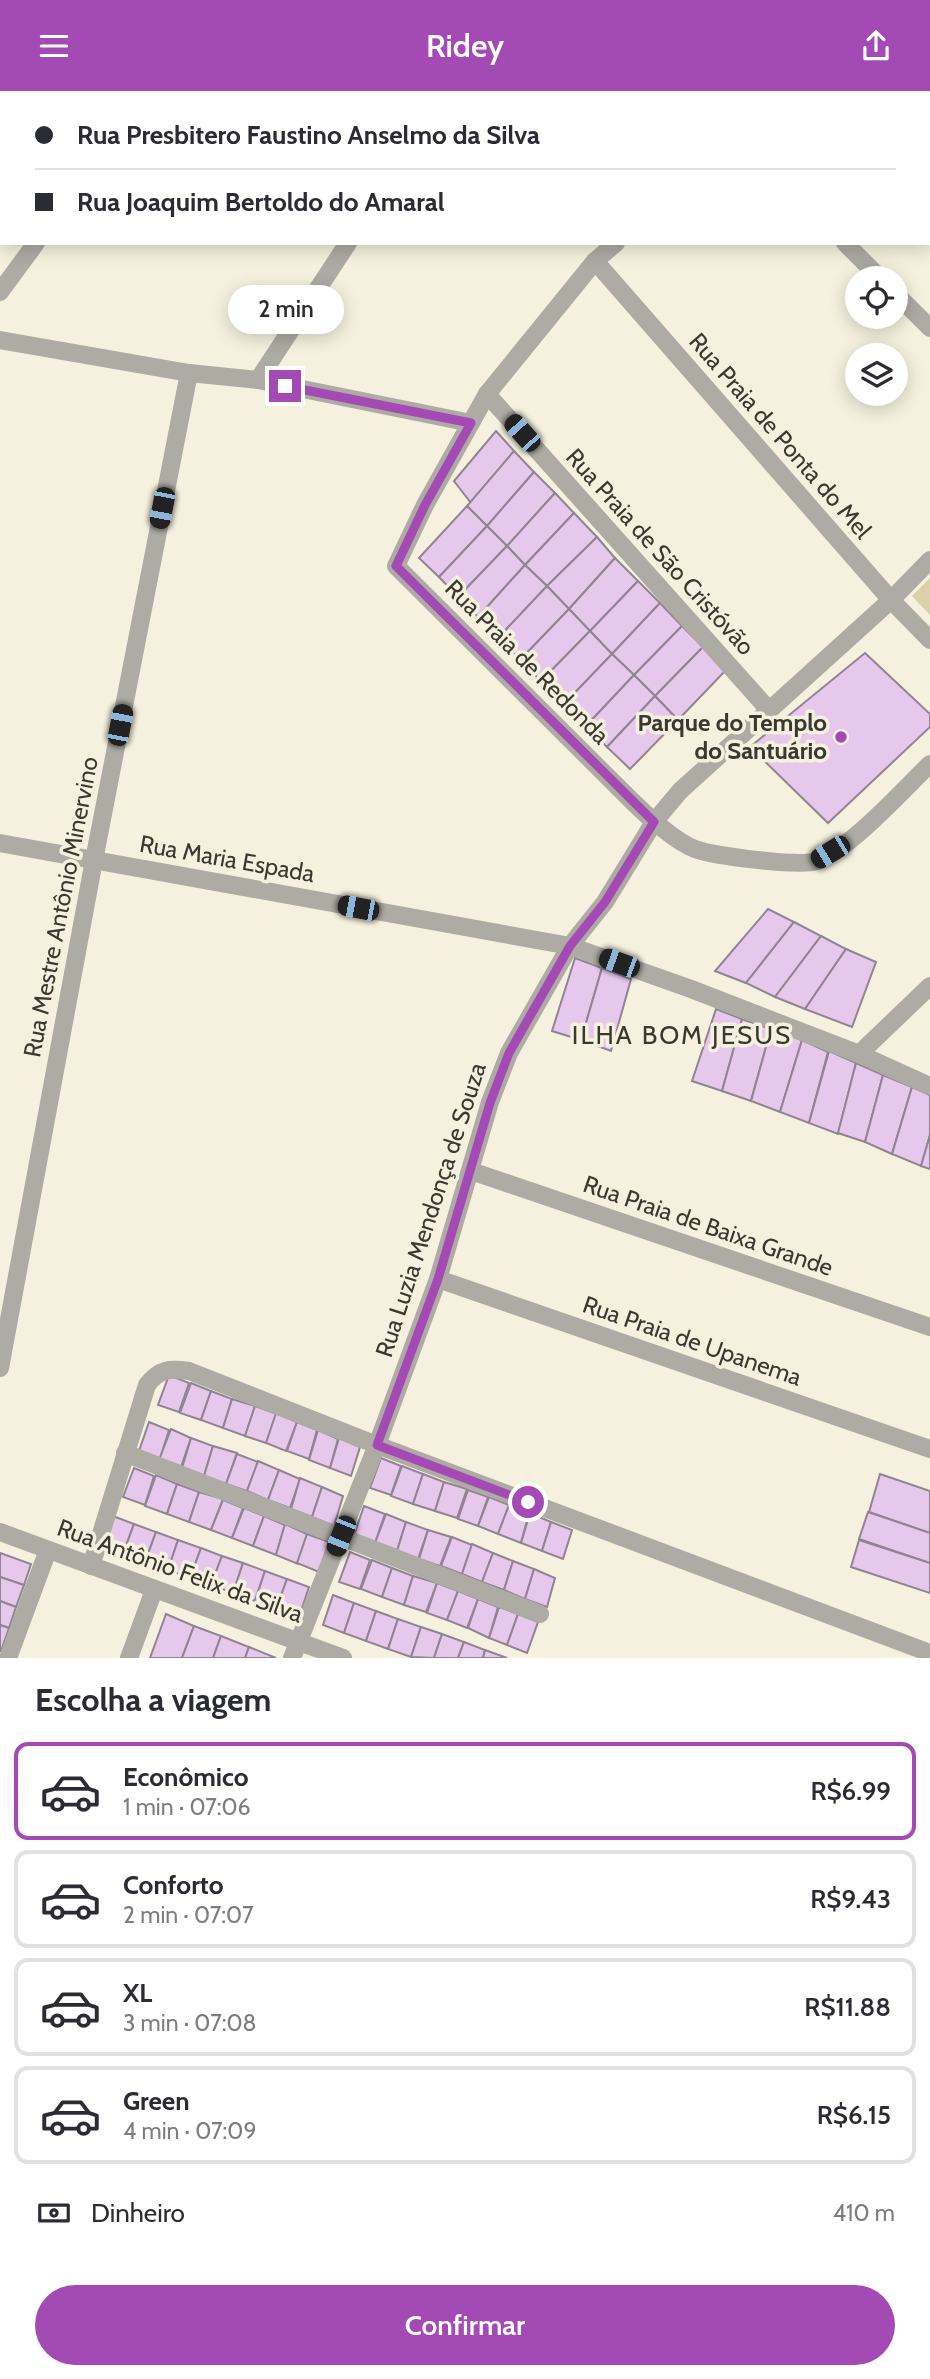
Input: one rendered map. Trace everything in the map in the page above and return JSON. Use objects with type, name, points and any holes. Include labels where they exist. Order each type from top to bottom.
[{"type":"street","points":[[13,273],[18,245]]},
{"type":"street","points":[[0,292],[34,245]]},
{"type":"street","points":[[258,380],[347,245]]},
{"type":"street","points":[[0,340],[189,373],[258,380],[471,423],[487,394],[595,261],[614,245]]},
{"type":"street","points":[[847,245],[868,266]]},
{"type":"street","name":"Rua Praia de Ponta do Mel","points":[[595,261],[891,600],[930,640]]},
{"type":"street","points":[[908,306],[930,328]]},
{"type":"street","name":"Rua Mestre Antônio Minervino","points":[[0,1368],[94,860],[189,373]]},
{"type":"street","name":"Rua Praia de São Cristóvão","points":[[487,394],[769,711]]},
{"type":"street","name":"Rua Praia de Redonda","points":[[471,423],[425,505],[396,566],[654,822],[694,849],[771,862],[815,861],[845,843],[930,764]]},
{"type":"street","name":"Rua Luzia Mendonça de Souza","points":[[292,1658],[377,1445],[438,1279],[490,1103],[509,1053],[570,946],[605,902],[654,822],[680,791],[891,600],[930,560]]},
{"type":"street","name":"Rua Maria Espada","points":[[0,843],[570,946],[859,1054],[930,1086]]},
{"type":"street","points":[[859,1054],[930,986]]},
{"type":"street","name":"Rua Praia de Baixa Grande","points":[[471,1171],[930,1327]]},
{"type":"street","name":"Rua Praia de Upanema","points":[[438,1279],[930,1449]]},
{"type":"street","points":[[91,1566],[147,1385],[154,1376],[172,1369],[188,1371],[930,1653]]},
{"type":"street","points":[[125,1453],[540,1614]]},
{"type":"street","name":"Rua Antônio Felix da Silva","points":[[0,1532],[343,1658]]},
{"type":"street","points":[[8,1658],[48,1550]]},
{"type":"street","points":[[129,1658],[154,1590]]},
{"type":"shaded area","points":[[930,578],[930,615],[912,596]]},
{"type":"building","points":[[496,431],[514,451],[471,503],[454,481]]},
{"type":"building","points":[[514,451],[534,472],[487,526],[467,506]]},
{"type":"building","points":[[534,472],[555,493],[507,546],[487,526]]},
{"type":"building","points":[[555,493],[574,513],[525,565],[507,546]]},
{"type":"building","points":[[467,506],[487,526],[439,577],[419,558]]},
{"type":"building","points":[[574,513],[597,537],[547,586],[525,565]]},
{"type":"building","points":[[487,526],[507,546],[458,597],[439,577]]},
{"type":"building","points":[[597,537],[615,558],[569,609],[547,586]]},
{"type":"building","points":[[507,546],[525,565],[478,617],[458,597]]},
{"type":"building","points":[[615,558],[638,581],[590,631],[569,609]]},
{"type":"building","points":[[525,565],[547,586],[498,638],[478,617]]},
{"type":"building","points":[[638,581],[660,603],[612,654],[590,631]]},
{"type":"building","points":[[547,586],[569,609],[520,660],[498,638]]},
{"type":"building","points":[[660,603],[682,626],[634,675],[612,654]]},
{"type":"building","points":[[569,609],[590,631],[541,681],[520,660]]},
{"type":"building","points":[[682,626],[703,647],[655,696],[634,675]]},
{"type":"building","points":[[590,631],[612,654],[564,704],[541,681]]},
{"type":"building","points":[[703,647],[726,670],[678,720],[655,696]]},
{"type":"building","name":"Parque do Templo do Santuário","points":[[865,653],[930,714],[930,727],[828,823],[750,747]]},
{"type":"building","points":[[612,654],[634,675],[586,726],[564,704]]},
{"type":"building","points":[[634,675],[655,696],[607,747],[586,726]]},
{"type":"building","points":[[655,696],[678,720],[630,769],[607,747]]},
{"type":"building","points":[[768,909],[794,922],[746,983],[715,971]]},
{"type":"building","points":[[794,922],[821,936],[775,997],[746,983]]},
{"type":"building","points":[[821,936],[846,949],[805,1009],[775,997]]},
{"type":"building","points":[[846,949],[876,962],[852,1027],[805,1009]]},
{"type":"building","points":[[575,958],[602,968],[581,1040],[552,1031]]},
{"type":"building","points":[[602,968],[631,979],[611,1051],[581,1040]]},
{"type":"building","points":[[716,1009],[742,1019],[722,1091],[692,1081]]},
{"type":"building","points":[[742,1019],[771,1029],[751,1101],[722,1091]]},
{"type":"building","points":[[771,1029],[802,1040],[780,1112],[751,1101]]},
{"type":"building","points":[[802,1040],[828,1052],[809,1123],[780,1112]]},
{"type":"building","points":[[829,1051],[856,1063],[838,1134],[809,1123]]},
{"type":"building","points":[[856,1063],[883,1075],[865,1142],[838,1133]]},
{"type":"building","points":[[883,1075],[912,1087],[892,1154],[865,1142]]},
{"type":"building","points":[[912,1087],[930,1095],[930,1135],[921,1166],[892,1154]]},
{"type":"building","points":[[930,1135],[930,1169],[921,1166]]},
{"type":"building","points":[[169,1375],[189,1383],[179,1412],[158,1405]]},
{"type":"building","points":[[191,1383],[211,1391],[201,1420],[180,1413]]},
{"type":"building","points":[[211,1391],[232,1399],[223,1428],[201,1420]]},
{"type":"building","points":[[232,1399],[255,1406],[245,1436],[223,1428]]},
{"type":"building","points":[[255,1406],[277,1414],[266,1443],[245,1436]]},
{"type":"building","points":[[276,1413],[297,1422],[286,1451],[266,1443]]},
{"type":"building","points":[[149,1422],[169,1430],[160,1459],[139,1451]]},
{"type":"building","points":[[297,1422],[317,1430],[309,1459],[287,1451]]},
{"type":"building","points":[[171,1429],[191,1438],[181,1467],[159,1460]]},
{"type":"building","points":[[318,1430],[338,1439],[330,1468],[309,1460]]},
{"type":"building","points":[[191,1438],[213,1446],[204,1476],[182,1468]]},
{"type":"building","points":[[339,1438],[360,1447],[351,1476],[330,1468]]},
{"type":"building","points":[[213,1446],[237,1453],[226,1484],[204,1476]]},
{"type":"building","points":[[237,1454],[258,1462],[247,1491],[226,1484]]},
{"type":"building","points":[[381,1458],[401,1466],[391,1495],[370,1488]]},
{"type":"building","points":[[258,1461],[279,1470],[268,1500],[247,1491]]},
{"type":"building","points":[[402,1466],[423,1474],[413,1504],[391,1496]]},
{"type":"building","points":[[134,1468],[154,1476],[145,1505],[123,1497]]},
{"type":"building","points":[[279,1470],[300,1479],[290,1508],[268,1500]]},
{"type":"building","points":[[423,1474],[444,1482],[435,1511],[413,1504]]},
{"type":"building","points":[[880,1474],[930,1491],[930,1533],[869,1512]]},
{"type":"building","points":[[156,1475],[177,1484],[167,1514],[145,1506]]},
{"type":"building","points":[[300,1478],[322,1487],[312,1517],[291,1509]]},
{"type":"building","points":[[444,1482],[467,1489],[457,1518],[435,1511]]},
{"type":"building","points":[[177,1484],[199,1492],[189,1522],[167,1514]]},
{"type":"building","points":[[322,1487],[343,1496],[334,1526],[312,1517]]},
{"type":"building","points":[[468,1490],[488,1497],[478,1526],[458,1519]]},
{"type":"building","points":[[199,1492],[223,1499],[211,1530],[189,1522]]},
{"type":"building","points":[[489,1497],[509,1505],[498,1534],[478,1526]]},
{"type":"building","points":[[223,1500],[243,1508],[232,1538],[211,1530]]},
{"type":"building","points":[[509,1505],[529,1513],[521,1543],[498,1534]]},
{"type":"building","points":[[364,1506],[385,1514],[375,1543],[354,1535]]},
{"type":"building","points":[[244,1508],[264,1516],[253,1546],[232,1538]]},
{"type":"building","points":[[868,1512],[930,1533],[930,1563],[859,1539]]},
{"type":"building","points":[[530,1513],[551,1522],[542,1551],[521,1543]]},
{"type":"building","points":[[386,1514],[406,1522],[397,1551],[375,1543]]},
{"type":"building","points":[[113,1516],[134,1524],[123,1554],[102,1546]]},
{"type":"building","points":[[264,1516],[285,1525],[276,1555],[253,1546]]},
{"type":"building","points":[[406,1522],[428,1530],[418,1559],[397,1551]]},
{"type":"building","points":[[551,1522],[572,1530],[563,1559],[542,1551]]},
{"type":"building","points":[[134,1524],[156,1532],[145,1562],[123,1554]]},
{"type":"building","points":[[285,1524],[307,1534],[298,1564],[276,1555]]},
{"type":"building","points":[[428,1530],[451,1537],[440,1566],[419,1559]]},
{"type":"building","points":[[156,1532],[178,1540],[168,1570],[145,1562]]},
{"type":"building","points":[[307,1534],[329,1542],[319,1572],[297,1563]]},
{"type":"building","points":[[452,1537],[472,1545],[462,1574],[441,1566]]},
{"type":"building","points":[[178,1540],[201,1548],[190,1578],[168,1570]]},
{"type":"building","points":[[859,1540],[930,1563],[930,1593],[851,1567]]},
{"type":"building","points":[[472,1544],[493,1553],[482,1582],[462,1574]]},
{"type":"building","points":[[201,1548],[222,1556],[211,1585],[190,1578]]},
{"type":"building","points":[[350,1552],[370,1560],[360,1589],[339,1582]]},
{"type":"building","points":[[0,1553],[31,1564],[24,1585],[0,1577]]},
{"type":"building","points":[[493,1553],[513,1561],[504,1590],[482,1582]]},
{"type":"building","points":[[222,1556],[243,1563],[233,1593],[211,1585]]},
{"type":"building","points":[[372,1560],[392,1568],[382,1597],[361,1589]]},
{"type":"building","points":[[513,1561],[534,1569],[525,1599],[504,1590]]},
{"type":"building","points":[[243,1563],[265,1571],[255,1601],[233,1593]]},
{"type":"building","points":[[392,1568],[413,1576],[404,1605],[382,1597]]},
{"type":"building","points":[[534,1569],[555,1578],[547,1607],[525,1599]]},
{"type":"building","points":[[265,1571],[287,1579],[276,1609],[255,1601]]},
{"type":"building","points":[[413,1576],[437,1583],[426,1612],[404,1605]]},
{"type":"building","points":[[0,1577],[24,1585],[16,1607],[0,1601]]},
{"type":"building","points":[[287,1579],[309,1587],[299,1617],[276,1609]]},
{"type":"building","points":[[437,1583],[458,1591],[447,1620],[427,1613]]},
{"type":"building","points":[[458,1591],[478,1599],[467,1628],[447,1620]]},
{"type":"building","points":[[333,1595],[354,1603],[344,1633],[323,1625]]},
{"type":"building","points":[[478,1599],[498,1607],[489,1638],[468,1628]]},
{"type":"building","points":[[0,1601],[16,1607],[9,1628],[0,1625]]},
{"type":"building","points":[[354,1603],[376,1611],[366,1641],[344,1633]]},
{"type":"building","points":[[499,1607],[518,1614],[507,1645],[489,1638]]},
{"type":"building","points":[[376,1611],[398,1619],[388,1649],[366,1641]]},
{"type":"building","points":[[166,1614],[194,1626],[182,1658],[150,1658]]},
{"type":"building","points":[[518,1614],[538,1622],[527,1653],[507,1645]]},
{"type":"building","points":[[398,1619],[421,1627],[411,1657],[388,1649]]},
{"type":"building","points":[[0,1625],[9,1628],[1,1651],[0,1651]]},
{"type":"building","points":[[194,1626],[221,1636],[213,1658],[182,1658]]},
{"type":"building","points":[[421,1627],[442,1634],[434,1658],[411,1657]]},
{"type":"building","points":[[442,1634],[464,1642],[458,1658],[434,1658]]},
{"type":"building","points":[[221,1636],[249,1647],[245,1658],[213,1658]]},
{"type":"building","points":[[464,1642],[485,1650],[483,1658],[458,1658]]},
{"type":"building","points":[[249,1647],[276,1658],[245,1658]]},
{"type":"building","points":[[485,1650],[507,1658],[483,1658]]},
{"type":"place","name":"Parque do Templo do Santuário","points":[[841,737]]},
{"type":"district","name":"ILHA BOM JESUS","points":[[682,1035]]},
{"type":"route","points":[[285,386],[471,423],[425,505],[396,566],[654,822],[605,902],[570,946],[509,1053],[490,1103],[452,1238],[377,1445],[528,1502]]}]
